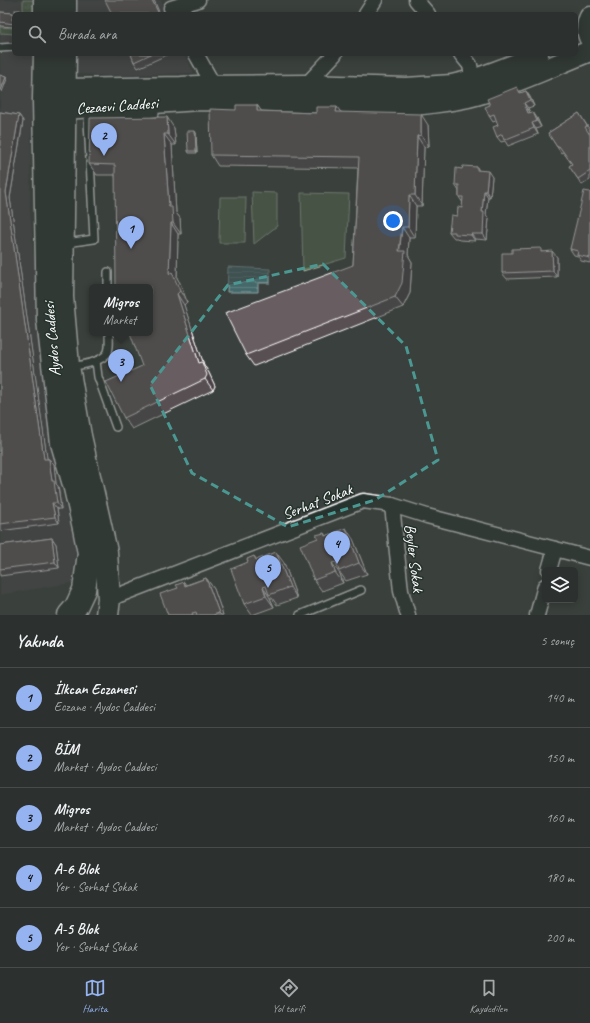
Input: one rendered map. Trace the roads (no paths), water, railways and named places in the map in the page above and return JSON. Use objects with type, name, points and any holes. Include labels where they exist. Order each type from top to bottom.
[{"type":"main road","points":[[45,0],[45,12]]},
{"type":"main road","points":[[65,0],[65,12]]},
{"type":"main road","name":"Aydos Caddesi","points":[[45,56],[44,99],[48,320],[62,443],[76,495],[89,553],[84,590],[76,607],[69,615]]},
{"type":"main road","name":"Aydos Caddesi","points":[[65,56],[62,297],[68,366],[80,436],[106,552],[110,610]]},
{"type":"street","points":[[171,7],[198,0]]},
{"type":"street","points":[[367,12],[376,0]]},
{"type":"street","points":[[416,0],[426,12]]},
{"type":"street","points":[[578,28],[590,17]]},
{"type":"street","points":[[590,17],[586,28],[590,39]]},
{"type":"street","name":"Cezaevi Caddesi","points":[[578,56],[590,51]]},
{"type":"street","points":[[197,56],[214,86]]},
{"type":"street","points":[[306,85],[333,56]]},
{"type":"street","points":[[463,56],[470,65],[474,88]]},
{"type":"street","name":"Cezaevi Caddesi","points":[[44,99],[199,100],[415,105],[449,101],[516,64],[534,56]]},
{"type":"street","name":"Cezaevi Caddesi","points":[[64,99],[214,86],[306,85],[406,88],[452,85],[474,88],[520,80],[578,56]]},
{"type":"street","name":"Serhat Sokak","points":[[110,610],[363,501],[392,504],[428,516],[590,558]]},
{"type":"street","name":"Beyler Sokak","points":[[392,504],[402,591],[410,614]]},
{"type":"street","points":[[550,567],[555,549]]},
{"type":"street","points":[[537,615],[542,597]]},
{"type":"lane","points":[[0,48],[12,47]]},
{"type":"lane","points":[[62,252],[73,242],[94,239],[88,120],[155,113]]},
{"type":"lane","points":[[108,272],[108,284]]},
{"type":"lane","points":[[68,366],[78,366],[103,358],[108,352],[109,336]]},
{"type":"lane","points":[[96,361],[98,377],[116,427]]},
{"type":"lane","points":[[300,615],[361,590]]},
{"type":"water","points":[[228,267],[270,269],[270,283],[258,283],[258,292],[227,292]]},
{"type":"place","name":"BİM","points":[[104,156]]},
{"type":"place","name":"İlkcan Eczanesi","points":[[131,249]]},
{"type":"place","name":"Migros","points":[[121,382]]},
{"type":"place","name":"A-6 Blok","points":[[337,564]]},
{"type":"place","name":"A-5 Blok","points":[[268,588]]}]
